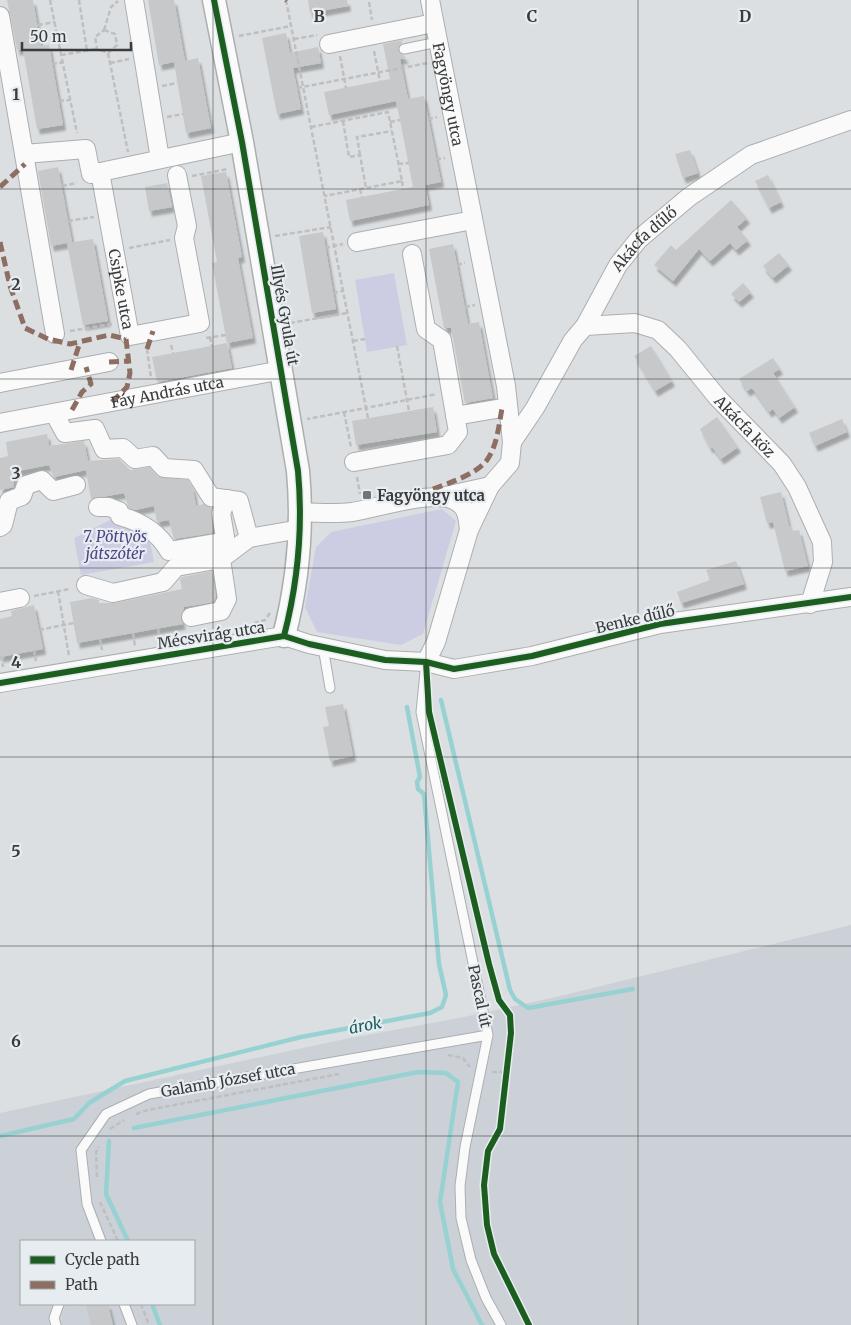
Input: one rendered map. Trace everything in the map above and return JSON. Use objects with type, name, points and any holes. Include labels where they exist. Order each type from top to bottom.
[{"type":"street","points":[[134,0],[160,159]]},
{"type":"street","name":"Illyés Gyula út","points":[[214,0],[242,142],[298,471],[301,521],[294,598],[284,636]]},
{"type":"street","name":"Fagyöngy utca","points":[[426,662],[436,642],[469,530],[490,486],[510,463],[512,442],[508,407],[430,0]]},
{"type":"street","points":[[0,16],[3,56],[24,154],[55,334]]},
{"type":"street","points":[[330,40],[371,36],[434,23]]},
{"type":"street","points":[[132,57],[140,97],[151,101]]},
{"type":"street","name":"Akácfa dűlő","points":[[512,442],[573,340],[585,326],[618,265],[639,239],[689,197],[751,156],[851,120]]},
{"type":"street","points":[[24,154],[86,148],[91,174],[242,142]]},
{"type":"street","name":"Csipke utca","points":[[100,172],[130,336],[200,323],[184,238],[187,226],[177,175]]},
{"type":"street","points":[[357,242],[473,220]]},
{"type":"street","points":[[354,462],[448,445],[458,432],[442,340],[426,329],[412,254]]},
{"type":"street","name":"Akácfa köz","points":[[585,326],[635,323],[658,330],[678,350],[717,397],[782,464],[797,487],[822,542],[824,562],[810,604]]},
{"type":"street","points":[[0,383],[110,362]]},
{"type":"street","name":"Fáy András utca","points":[[0,423],[282,370]]},
{"type":"street","points":[[455,416],[508,407]]},
{"type":"street","points":[[54,413],[65,433],[95,428],[104,449],[123,448],[136,459],[154,456],[164,468],[194,470],[211,497],[238,501],[250,538]]},
{"type":"street","points":[[0,527],[3,525],[10,501],[22,496],[26,484],[42,480],[53,491],[76,486]]},
{"type":"street","points":[[86,585],[113,593],[163,582],[176,567],[222,559],[250,538],[301,521],[426,497],[441,497],[490,486]]},
{"type":"street","points":[[441,497],[454,500],[462,505],[468,517],[469,530]]},
{"type":"street","points":[[98,507],[110,507],[119,511],[120,516],[135,520],[160,536],[169,551],[221,542],[225,537],[221,513],[228,499]]},
{"type":"street","name":"Mécsvirág utca","points":[[191,617],[222,611],[227,599],[222,559]]},
{"type":"street","points":[[0,602],[20,598]]},
{"type":"street","name":"Benke dűlő","points":[[426,662],[454,669],[532,656],[660,624],[851,598]]},
{"type":"street","name":"Mécsvirág utca","points":[[0,683],[284,636],[323,647],[385,660],[426,662]]},
{"type":"lane","points":[[404,49],[438,42]]},
{"type":"lane","points":[[323,647],[330,688]]},
{"type":"lane","name":"Pascal út","points":[[426,662],[422,712],[488,1035],[465,1147],[460,1186],[462,1218],[471,1260],[486,1298],[501,1325]]},
{"type":"lane","name":"Galamb József utca","points":[[101,1240],[87,1204],[81,1150],[106,1114],[149,1094],[488,1035]]},
{"type":"lane","points":[[56,1325],[54,1318],[59,1305]]},
{"type":"lane","points":[[124,1305],[132,1325]]},
{"type":"path","points":[[79,0],[87,51]]},
{"type":"path","points":[[97,48],[96,37],[104,30],[111,7],[119,0]]},
{"type":"path","points":[[286,0],[368,418]]},
{"type":"path","points":[[369,2],[371,13]]},
{"type":"path","points":[[38,25],[54,22]]},
{"type":"path","points":[[232,37],[291,26]]},
{"type":"path","points":[[104,30],[115,34],[117,45],[108,52]]},
{"type":"path","points":[[371,36],[380,81]]},
{"type":"path","points":[[294,39],[330,40],[346,88]]},
{"type":"path","points":[[61,55],[97,48],[108,52]]},
{"type":"path","points":[[290,52],[296,51]]},
{"type":"path","points":[[108,52],[131,165]]},
{"type":"path","points":[[110,62],[132,57]]},
{"type":"path","points":[[52,64],[62,62]]},
{"type":"path","points":[[297,88],[433,62]]},
{"type":"path","points":[[163,86],[177,83]]},
{"type":"path","points":[[59,101],[70,100]]},
{"type":"path","points":[[311,127],[388,112],[403,189]]},
{"type":"path","points":[[168,117],[183,114]]},
{"type":"path","points":[[343,120],[349,157],[360,155]]},
{"type":"path","points":[[390,122],[400,120]]},
{"type":"path","points":[[366,188],[357,137],[392,131]]},
{"type":"path","points":[[398,164],[409,163]]},
{"type":"path","points":[[200,174],[228,169],[230,178]]},
{"type":"path","points":[[325,196],[402,181]]},
{"type":"path","points":[[360,189],[362,197]]},
{"type":"path","points":[[68,221],[108,214]]},
{"type":"path","points":[[270,237],[330,227]]},
{"type":"path","points":[[128,248],[152,244]]},
{"type":"path","points":[[325,248],[334,246]]},
{"type":"path","points":[[333,293],[343,291]]},
{"type":"path","points":[[465,307],[474,305]]},
{"type":"path","points":[[285,324],[347,313]]},
{"type":"path","points":[[84,329],[94,327]]},
{"type":"path","points":[[210,338],[212,346]]},
{"type":"path","points":[[353,341],[365,339]]},
{"type":"path","points":[[171,345],[173,353]]},
{"type":"path","points":[[397,346],[409,411]]},
{"type":"path","points":[[146,349],[152,383]]},
{"type":"path","points":[[303,420],[451,392]]},
{"type":"path","points":[[357,480],[360,495]]},
{"type":"path","points":[[20,598],[86,585]]},
{"type":"path","points":[[58,591],[72,671]]},
{"type":"path","points":[[248,626],[265,620],[274,608]]},
{"type":"path","points":[[39,630],[74,623]]},
{"type":"path","points":[[152,644],[160,643],[158,629]]},
{"type":"path","points":[[133,633],[136,647]]},
{"type":"path","points":[[100,639],[103,654]]},
{"type":"path","points":[[127,649],[144,646]]},
{"type":"path","points":[[34,650],[36,658]]},
{"type":"path","points":[[0,672],[3,671],[1,656]]},
{"type":"path","points":[[445,1054],[463,1058],[469,1064],[471,1074],[505,1072]]},
{"type":"path","points":[[505,1081],[506,1064]]},
{"type":"path","points":[[133,1115],[148,1110],[340,1074]]},
{"type":"path","points":[[109,1130],[126,1118]]},
{"type":"path","points":[[97,1180],[96,1152],[100,1145]]},
{"type":"path","points":[[98,1198],[118,1240]]},
{"type":"path","points":[[141,1305],[149,1325]]},
{"type":"shaded area","points":[[851,925],[851,1325],[0,1325],[0,1113],[340,1040],[459,1018],[556,997]]},
{"type":"green space","points":[[394,273],[407,345],[367,352],[355,280]]},
{"type":"green space","points":[[442,509],[456,521],[423,634],[401,645],[317,632],[305,607],[316,547],[331,532]]},
{"type":"green space","name":"7. Pöttyös játszótér","points":[[114,518],[149,536],[154,562],[81,575],[74,538]]},
{"type":"building","points":[[7,0],[33,0],[41,46],[49,45],[63,125],[37,129],[23,49],[17,50]]},
{"type":"building","points":[[148,0],[174,0],[185,61],[198,58],[211,128],[186,133],[174,62],[159,65]]},
{"type":"building","points":[[308,0],[347,0],[348,6],[310,13]]},
{"type":"building","points":[[286,33],[290,53],[318,47],[321,63],[293,68],[301,109],[277,114],[262,38]]},
{"type":"building","points":[[403,40],[398,50],[406,58],[400,59],[408,99],[424,96],[441,182],[425,185],[429,205],[350,221],[346,200],[413,187],[400,120],[396,101],[329,115],[324,92],[390,79],[383,44]]},
{"type":"building","points":[[690,150],[698,173],[683,178],[675,154]]},
{"type":"building","points":[[58,167],[72,242],[51,246],[38,171]]},
{"type":"building","points":[[226,172],[242,257],[238,258],[253,338],[227,343],[212,263],[217,262],[201,176]]},
{"type":"building","points":[[768,175],[781,202],[769,208],[755,181]]},
{"type":"building","points":[[167,183],[172,207],[149,211],[145,187]]},
{"type":"building","points":[[731,200],[747,218],[737,227],[748,240],[736,250],[730,243],[710,261],[699,249],[673,281],[654,265],[671,245],[676,250]]},
{"type":"building","points":[[323,232],[336,309],[312,313],[299,236]]},
{"type":"building","points":[[93,239],[108,321],[83,325],[67,243]]},
{"type":"building","points":[[453,244],[468,324],[479,322],[493,398],[465,403],[451,328],[444,328],[429,249]]},
{"type":"building","points":[[779,253],[789,265],[773,278],[763,266]]},
{"type":"building","points":[[743,283],[751,292],[739,302],[731,294]]},
{"type":"building","points":[[227,343],[232,368],[157,382],[152,357]]},
{"type":"building","points":[[651,346],[672,381],[655,391],[634,356]]},
{"type":"building","points":[[773,358],[780,369],[773,373],[795,407],[779,418],[773,409],[769,412],[752,388],[747,391],[739,379]]},
{"type":"building","points":[[433,407],[437,432],[356,445],[352,421]]},
{"type":"building","points":[[717,417],[738,447],[721,459],[712,447],[710,448],[700,429]]},
{"type":"building","points":[[842,419],[847,432],[815,446],[809,433]]},
{"type":"building","points":[[47,434],[49,446],[84,441],[88,461],[119,459],[130,470],[149,467],[158,477],[188,480],[193,489],[196,506],[204,504],[212,508],[213,533],[174,539],[169,520],[157,522],[154,506],[135,510],[129,508],[124,493],[91,499],[86,470],[54,477],[49,465],[13,472],[14,487],[0,490],[0,458],[8,456],[6,442]]},
{"type":"building","points":[[781,492],[789,526],[791,526],[793,531],[799,530],[808,566],[785,571],[773,522],[767,523],[760,497]]},
{"type":"building","points":[[736,561],[744,584],[681,603],[677,592],[710,580],[706,570]]},
{"type":"building","points":[[212,571],[216,597],[214,602],[184,607],[181,619],[183,624],[77,643],[70,602],[92,598],[99,600],[99,603],[115,603],[182,589],[180,579],[182,577]]},
{"type":"building","points":[[34,605],[43,649],[0,657],[0,619],[12,616],[11,611]]},
{"type":"building","points":[[343,704],[353,756],[330,761],[323,727],[329,726],[325,707]]},
{"type":"building","points":[[86,1305],[108,1305],[113,1325],[91,1325]]},
{"type":"waterway","points":[[441,700],[510,990],[515,999],[528,1008],[633,989]]},
{"type":"waterway","name":"árok","points":[[0,1136],[74,1119],[89,1103],[125,1081],[301,1037],[430,1013],[442,1007],[446,995],[439,964],[424,794],[418,789],[417,782],[420,777],[407,707]]},
{"type":"waterway","name":"árok","points":[[134,1128],[418,1072],[446,1073],[458,1082],[440,1202],[453,1269],[482,1325]]},
{"type":"waterway","name":"árok","points":[[109,1141],[106,1194],[128,1240]]},
{"type":"waterway","name":"árok","points":[[152,1305],[160,1325]]},
{"type":"marked path","points":[[0,187],[25,164]]},
{"type":"marked path","points":[[0,242],[10,286],[25,328],[48,339],[70,344],[109,335],[126,339]]},
{"type":"marked path","points":[[147,349],[153,331]]},
{"type":"marked path","points":[[112,402],[127,387],[130,373],[126,339],[130,336]]},
{"type":"marked path","points":[[71,370],[80,342]]},
{"type":"marked path","points":[[109,362],[128,361]]},
{"type":"marked path","points":[[72,410],[82,392],[91,384],[86,367]]},
{"type":"marked path","points":[[433,489],[470,474],[487,460],[495,442],[502,408]]},
{"type":"cycle path","points":[[214,0],[242,142],[298,471],[300,512],[298,554],[293,595],[284,636]]},
{"type":"cycle path","points":[[0,683],[284,636],[309,644],[385,660],[426,662],[454,669],[532,656],[660,624],[851,597]]},
{"type":"cycle path","points":[[426,662],[429,712],[489,964],[499,1000],[510,1015],[511,1033],[500,1129],[488,1151],[484,1185],[487,1225],[494,1254],[529,1325]]},
{"type":"place","name":"Fagyöngy utca","points":[[367,495]]}]
